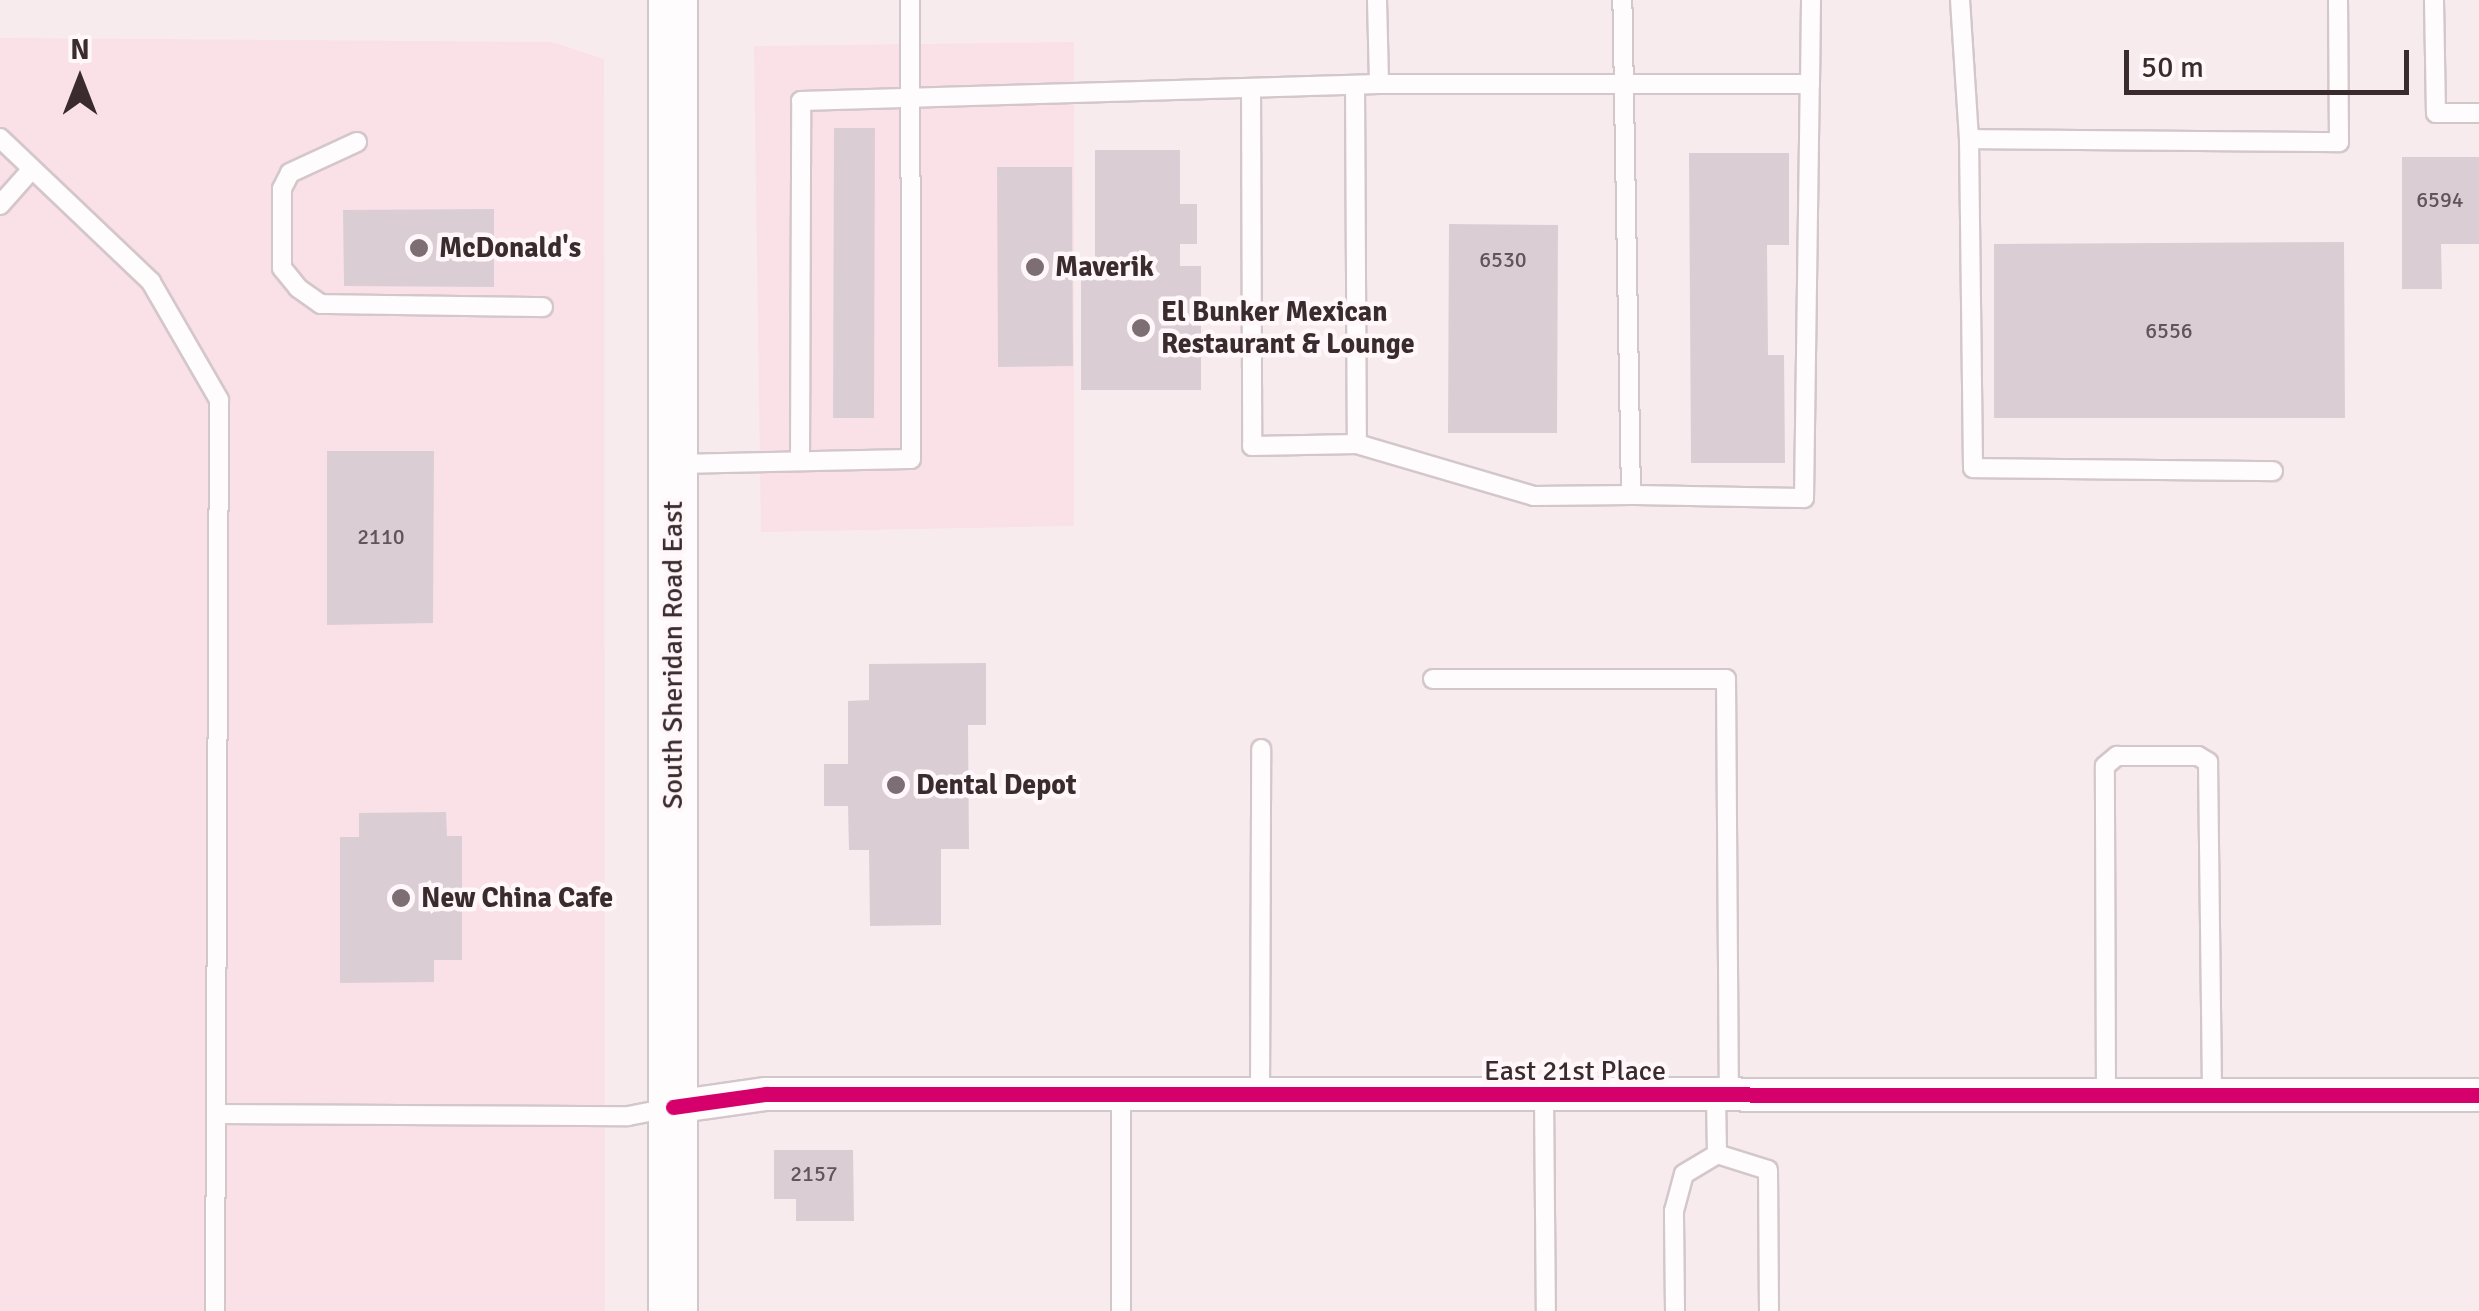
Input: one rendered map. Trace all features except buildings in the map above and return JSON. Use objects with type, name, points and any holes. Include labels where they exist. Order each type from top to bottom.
[{"type":"main road","name":"South Sheridan Road East","points":[[673,0],[673,1311]]},
{"type":"street","name":"East 21st Place","points":[[673,1107],[730,1095],[2479,1095]]},
{"type":"lane","points":[[673,464],[911,459],[910,0]]},
{"type":"lane","points":[[1377,0],[1379,84]]},
{"type":"lane","points":[[1622,0],[1631,495]]},
{"type":"lane","points":[[1250,88],[1252,446],[1356,444],[1534,496],[1804,498],[1811,0]]},
{"type":"lane","points":[[1960,0],[1969,139],[1973,468],[2272,472]]},
{"type":"lane","points":[[1969,139],[2339,142],[2338,0]]},
{"type":"lane","points":[[2434,0],[2436,113],[2479,113]]},
{"type":"lane","points":[[800,461],[801,101],[1379,84],[1810,84]]},
{"type":"lane","points":[[1354,85],[1356,444]]},
{"type":"lane","points":[[0,138],[151,282],[219,400],[215,1311]]},
{"type":"lane","points":[[357,142],[290,173],[282,189],[282,268],[298,288],[321,304],[543,307]]},
{"type":"lane","points":[[0,205],[32,169]]},
{"type":"lane","points":[[1434,679],[1726,679],[1723,1096],[1717,1154]]},
{"type":"lane","points":[[1260,1096],[1261,749]]},
{"type":"lane","points":[[2106,1095],[2105,766],[2118,756],[2198,756],[2208,762],[2212,1095]]},
{"type":"lane","points":[[1121,1096],[1121,1311]]},
{"type":"lane","points":[[1544,1096],[1546,1311]]},
{"type":"lane","points":[[216,1114],[628,1116],[673,1107]]},
{"type":"lane","points":[[1675,1311],[1674,1211],[1684,1174],[1717,1154],[1768,1170],[1769,1311]]},
{"type":"shaded area","points":[[0,38],[551,42],[604,59],[605,1311],[0,1311]]},
{"type":"shaded area","points":[[1074,42],[1074,526],[761,532],[754,46]]},
{"type":"cycle path","points":[[673,1107],[766,1094],[2479,1095]]},
{"type":"place","name":"McDonald's","points":[[419,248]]},
{"type":"place","name":"Maverik","points":[[1035,267]]},
{"type":"place","name":"El Bunker Mexican Restaurant & Lounge","points":[[1141,328]]},
{"type":"place","name":"Dental Depot","points":[[896,785]]},
{"type":"place","name":"New China Cafe","points":[[401,898]]}]
